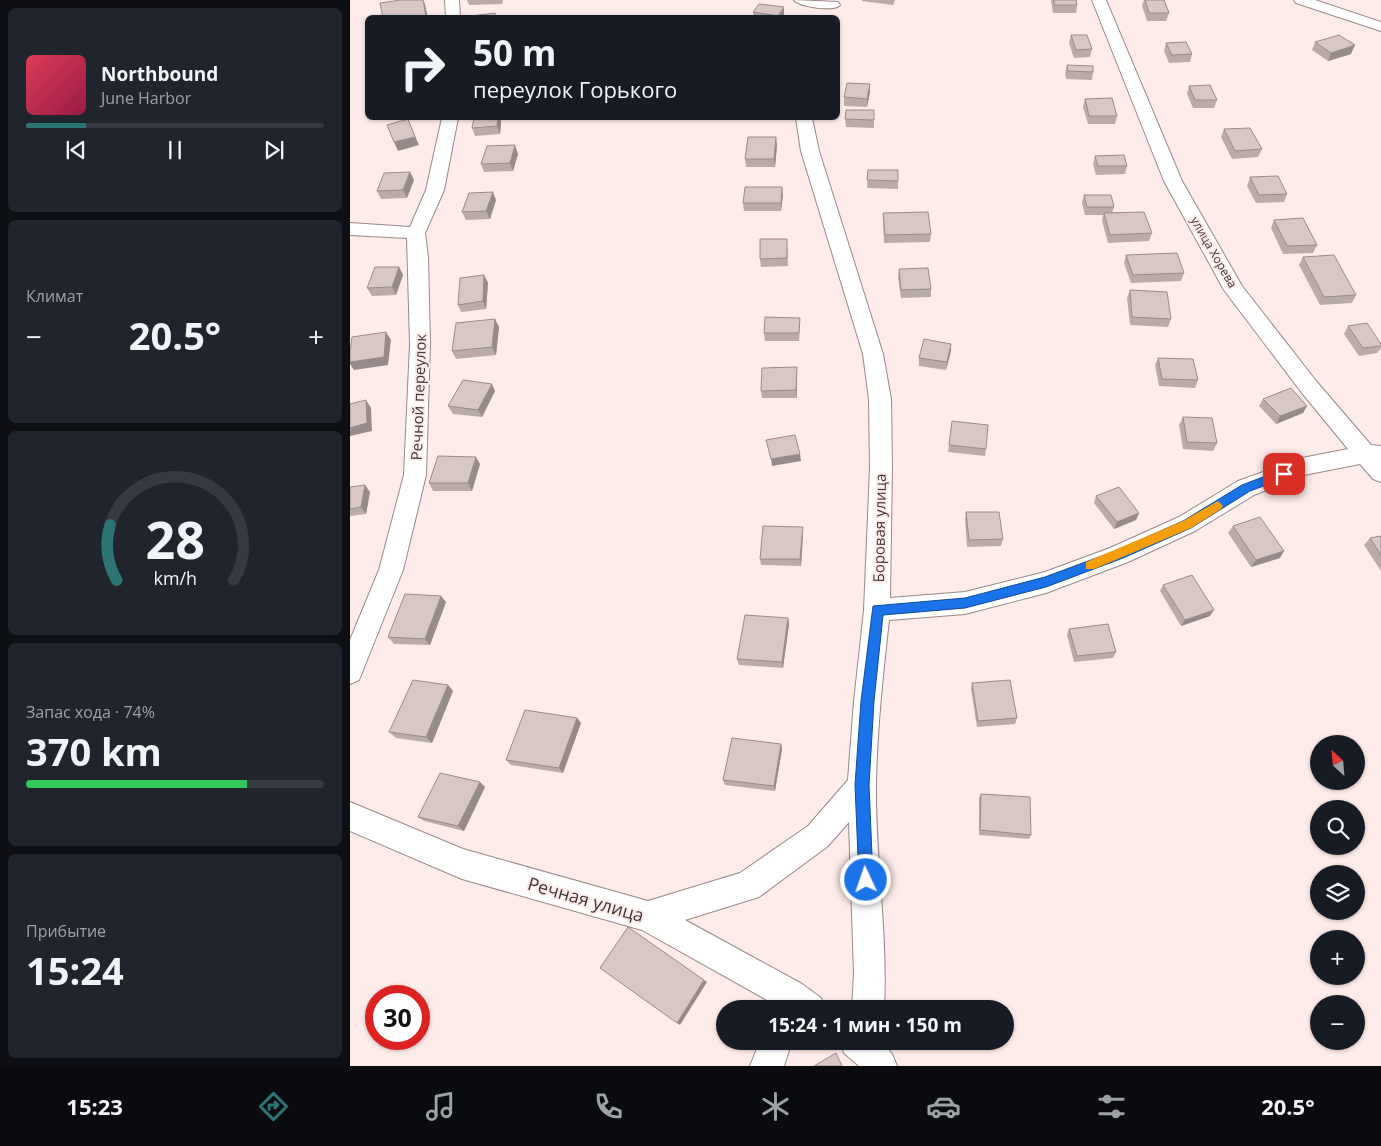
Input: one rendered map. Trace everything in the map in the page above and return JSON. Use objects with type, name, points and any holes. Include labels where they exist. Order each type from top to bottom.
[{"type":"street","points":[[452,0],[452,15]]},
{"type":"street","points":[[802,0],[832,7]]},
{"type":"street","name":"улица Хорева","points":[[1099,0],[1173,181],[1234,290],[1309,386],[1373,454],[1381,473]]},
{"type":"street","points":[[1302,0],[1381,27]]},
{"type":"street","points":[[350,229],[416,233],[435,190],[450,120]]},
{"type":"street","name":"Боровая улица","points":[[804,120],[810,151],[873,354],[880,399],[881,468],[877,610],[862,785],[870,974],[869,1000]]},
{"type":"street","name":"Речной переулок","points":[[350,672],[391,570],[415,474],[420,344],[419,257],[416,233]]},
{"type":"street","points":[[877,610],[965,603],[1046,582],[1119,554],[1187,524],[1246,488],[1302,467],[1373,454]]},
{"type":"street","points":[[648,916],[748,886],[818,836],[862,785]]},
{"type":"street","name":"Речная улица","points":[[350,816],[462,864],[648,916],[789,1000]]},
{"type":"street","points":[[767,1066],[773,1050]]},
{"type":"building","points":[[401,0],[423,0],[426,15],[382,15],[380,3]]},
{"type":"building","points":[[1054,0],[1076,0],[1077,5],[1054,5]]},
{"type":"building","points":[[1145,0],[1164,0],[1169,13],[1149,13]]},
{"type":"building","points":[[759,4],[784,7],[779,15],[753,12]]},
{"type":"building","points":[[495,13],[495,15],[479,15]]},
{"type":"building","points":[[1071,35],[1087,35],[1092,49],[1076,50]]},
{"type":"building","points":[[1339,35],[1355,45],[1331,53],[1315,42]]},
{"type":"building","points":[[1186,42],[1192,54],[1172,55],[1166,43]]},
{"type":"building","points":[[1067,65],[1093,66],[1093,72],[1068,71]]},
{"type":"building","points":[[847,83],[870,84],[867,99],[844,97]]},
{"type":"building","points":[[1210,85],[1217,100],[1195,100],[1189,86]]},
{"type":"building","points":[[1112,98],[1117,116],[1089,116],[1085,99]]},
{"type":"building","points":[[846,110],[874,110],[874,120],[845,119]]},
{"type":"building","points":[[408,120],[415,137],[394,142],[387,125]]},
{"type":"building","points":[[474,120],[498,120],[497,126],[472,128]]},
{"type":"building","points":[[1250,128],[1262,149],[1235,151],[1224,129]]},
{"type":"building","points":[[748,137],[776,137],[774,159],[745,159]]},
{"type":"building","points":[[515,145],[510,163],[481,164],[487,146]]},
{"type":"building","points":[[1124,155],[1127,166],[1098,166],[1095,156]]},
{"type":"building","points":[[868,170],[898,170],[898,181],[867,180]]},
{"type":"building","points":[[410,172],[403,190],[377,191],[384,173]]},
{"type":"building","points":[[1278,176],[1287,194],[1259,195],[1250,177]]},
{"type":"building","points":[[745,187],[782,187],[781,203],[743,203]]},
{"type":"building","points":[[493,192],[486,211],[462,212],[469,193]]},
{"type":"building","points":[[1084,195],[1111,195],[1114,207],[1087,207]]},
{"type":"building","points":[[928,212],[931,234],[885,235],[883,213]]},
{"type":"building","points":[[1144,212],[1152,233],[1110,235],[1104,213]]},
{"type":"building","points":[[1303,218],[1317,245],[1287,246],[1274,220]]},
{"type":"building","points":[[760,239],[787,239],[787,258],[760,259]]},
{"type":"building","points":[[1177,253],[1184,273],[1133,275],[1126,255]]},
{"type":"building","points":[[1334,255],[1356,295],[1324,297],[1303,257]]},
{"type":"building","points":[[375,267],[399,267],[392,287],[367,288]]},
{"type":"building","points":[[928,268],[931,289],[901,290],[899,269]]},
{"type":"building","points":[[484,275],[483,301],[458,305],[460,278]]},
{"type":"building","points":[[1130,290],[1167,292],[1171,319],[1132,317]]},
{"type":"building","points":[[765,317],[800,318],[799,333],[764,333]]},
{"type":"building","points":[[495,319],[492,347],[452,351],[456,323]]},
{"type":"building","points":[[1367,323],[1381,346],[1363,348],[1348,326]]},
{"type":"building","points":[[386,332],[384,357],[350,362],[352,337]]},
{"type":"building","points":[[924,339],[951,344],[947,362],[919,358]]},
{"type":"building","points":[[1158,358],[1193,359],[1198,380],[1162,379]]},
{"type":"building","points":[[797,367],[796,390],[761,391],[762,368]]},
{"type":"building","points":[[463,380],[492,384],[478,410],[448,406]]},
{"type":"building","points":[[1291,388],[1307,406],[1280,416],[1263,399]]},
{"type":"building","points":[[366,400],[367,423],[350,428],[350,404]]},
{"type":"building","points":[[1183,417],[1212,418],[1217,443],[1187,442]]},
{"type":"building","points":[[952,421],[988,425],[986,449],[949,445]]},
{"type":"building","points":[[795,435],[800,454],[771,459],[766,440]]},
{"type":"building","points":[[438,456],[476,457],[468,483],[429,483]]},
{"type":"building","points":[[365,485],[361,507],[350,509],[350,487]]},
{"type":"building","points":[[1119,487],[1139,513],[1117,522],[1096,496]]},
{"type":"building","points":[[966,512],[999,512],[1003,539],[969,540]]},
{"type":"building","points":[[1260,517],[1284,551],[1256,560],[1233,526]]},
{"type":"building","points":[[763,526],[803,527],[800,559],[760,559]]},
{"type":"building","points":[[1381,536],[1381,555],[1370,538]]},
{"type":"building","points":[[1192,575],[1214,610],[1185,620],[1163,585]]},
{"type":"building","points":[[405,594],[441,596],[425,639],[388,637]]},
{"type":"building","points":[[745,615],[788,618],[782,662],[737,659]]},
{"type":"building","points":[[1108,624],[1116,652],[1077,656],[1069,629]]},
{"type":"building","points":[[413,680],[448,685],[426,737],[389,732]]},
{"type":"building","points":[[1010,680],[1017,718],[978,721],[972,683]]},
{"type":"building","points":[[525,710],[577,718],[559,768],[506,760]]},
{"type":"building","points":[[732,738],[781,744],[774,786],[723,780]]},
{"type":"building","points":[[440,773],[480,782],[458,826],[418,817]]},
{"type":"building","points":[[981,794],[1030,797],[1031,835],[980,830]]},
{"type":"building","points":[[628,927],[704,980],[677,1023],[600,968]]},
{"type":"building","points":[[836,1053],[842,1066],[814,1066]]},
{"type":"slow traffic","points":[[1090,565],[1187,524],[1218,506]]},
{"type":"route","points":[[866,880],[862,785],[877,610],[965,603],[1046,582],[1119,554],[1187,524],[1246,488],[1284,474]]}]
